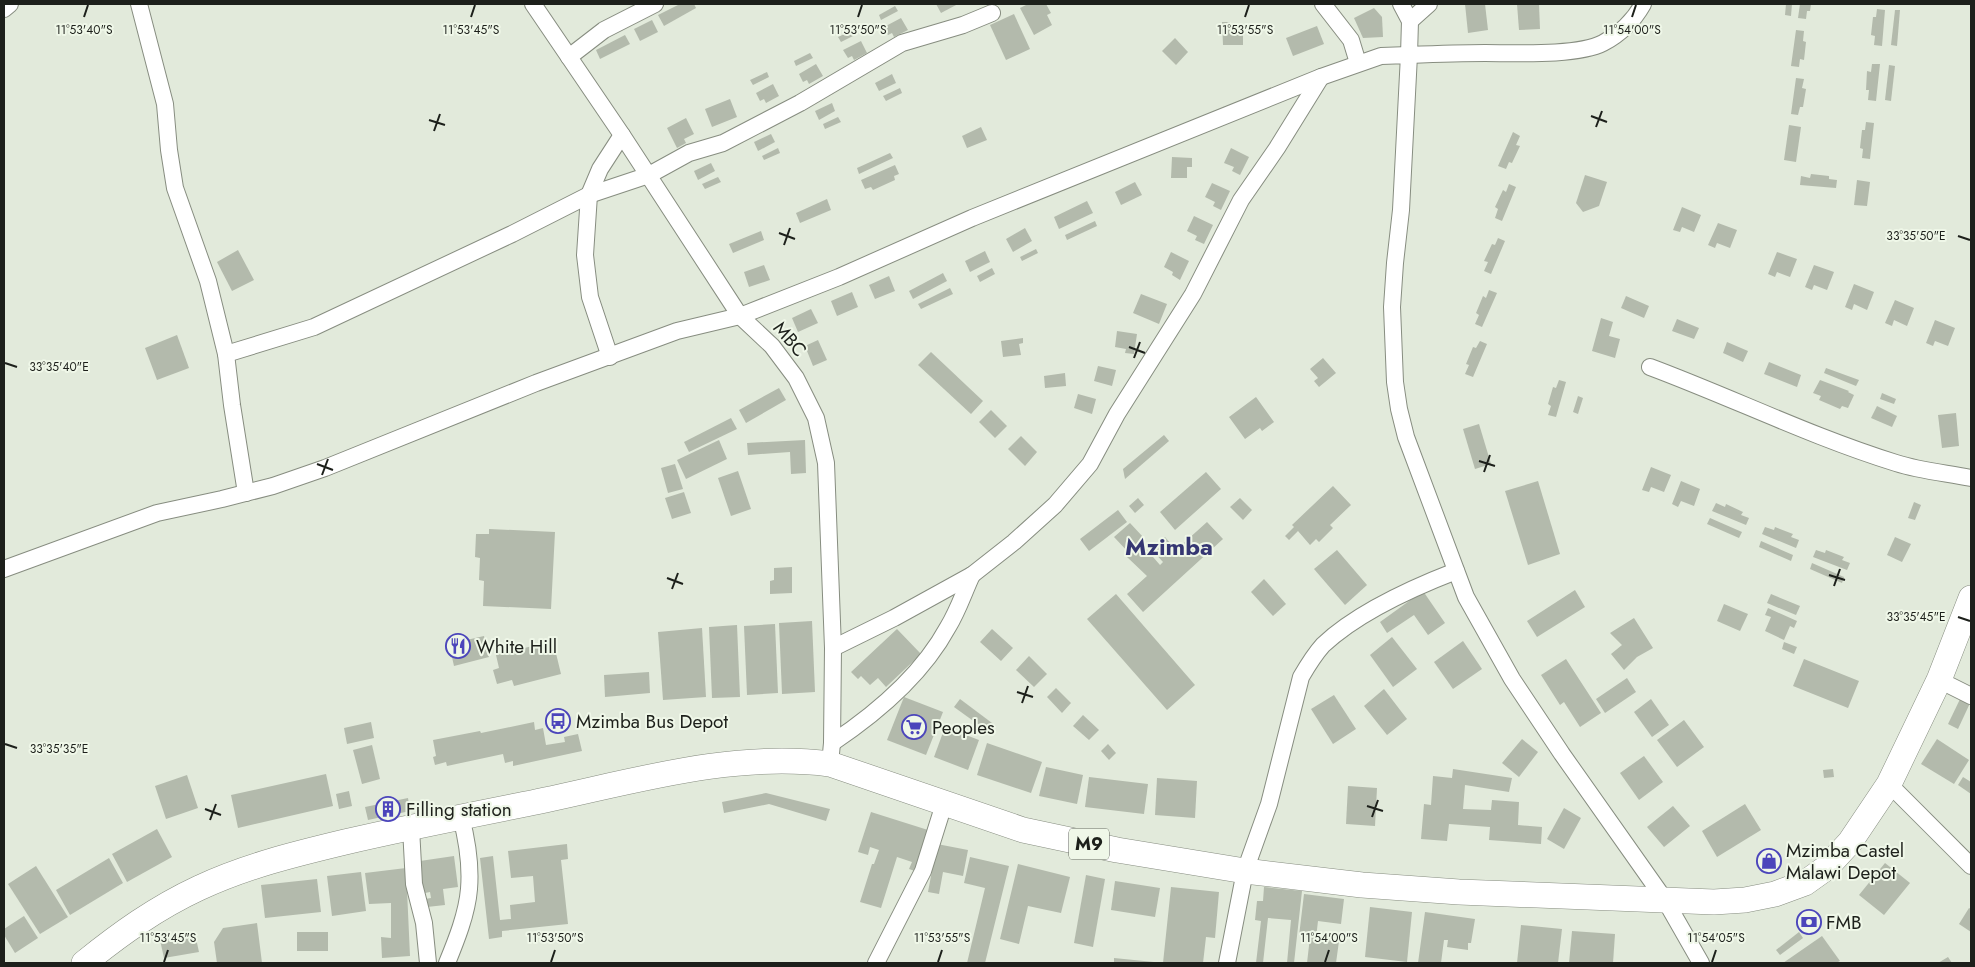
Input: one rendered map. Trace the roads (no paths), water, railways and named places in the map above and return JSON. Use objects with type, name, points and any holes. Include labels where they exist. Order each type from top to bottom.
[{"type":"main road","name":"M9","points":[[84,963],[120,934],[159,908],[200,887],[269,860],[604,785],[718,765],[759,760],[802,760],[831,753],[944,804],[1023,830],[1117,850],[1244,871],[1362,885],[1449,891],[1714,902],[1745,900],[1775,894],[1805,883],[1826,868],[1850,842],[1889,784],[1939,680],[1971,598]]},
{"type":"street","points":[[4,9],[10,4]]},
{"type":"street","points":[[140,4],[165,104],[168,150],[175,188],[208,281],[226,354],[246,493]]},
{"type":"street","name":"MBC","points":[[533,4],[649,175],[740,316],[772,346],[796,378],[816,418],[826,463],[833,648],[831,753]]},
{"type":"street","points":[[569,57],[604,30],[655,4]]},
{"type":"street","points":[[1324,4],[1351,40],[1358,63]]},
{"type":"street","points":[[1401,4],[1410,21],[1409,55],[1401,210],[1392,307],[1395,382],[1406,437],[1466,597],[1512,679],[1562,754],[1665,900],[1701,963]]},
{"type":"street","points":[[1410,21],[1429,4]]},
{"type":"street","points":[[4,569],[157,513],[273,486],[325,468],[536,384],[677,331],[740,316],[839,277],[981,214],[1321,76],[1358,63],[1380,56],[1532,53],[1588,49],[1603,43],[1634,20],[1644,4]]},
{"type":"street","points":[[226,354],[314,327],[512,234],[589,194],[649,175],[689,153],[724,143],[800,103],[902,43],[963,25],[992,13]]},
{"type":"street","points":[[833,648],[894,618],[972,575],[1014,542],[1055,505],[1090,464],[1117,414],[1193,294],[1240,200],[1278,148],[1321,76]]},
{"type":"street","points":[[610,357],[590,297],[585,255],[589,194],[600,170],[622,135]]},
{"type":"street","points":[[1650,367],[1744,404],[1808,432],[1897,464],[1971,478]]},
{"type":"street","points":[[1227,963],[1244,871],[1269,804],[1301,677],[1312,659],[1324,645],[1360,617],[1431,581],[1456,571]]},
{"type":"street","points":[[831,753],[922,666],[948,627],[972,575]]},
{"type":"street","points":[[1939,680],[1971,696]]},
{"type":"street","points":[[1889,784],[1971,866]]},
{"type":"street","points":[[876,963],[923,871],[944,804]]},
{"type":"street","points":[[447,963],[459,930],[469,889],[467,844],[461,817]]},
{"type":"street","points":[[411,828],[414,884],[424,923],[428,963]]},
{"type":"place","name":"White Hill","points":[[458,646]]},
{"type":"place","name":"Mzimba Bus Depot","points":[[558,721]]},
{"type":"place","name":"Peoples","points":[[914,727]]},
{"type":"place","name":"Filling station","points":[[388,809]]},
{"type":"place","name":"Mzimba Castel Malawi Depot","points":[[1769,861]]},
{"type":"place","name":"FMB","points":[[1809,922]]},
{"type":"district","name":"Mzimba","points":[[1169,546]]}]
